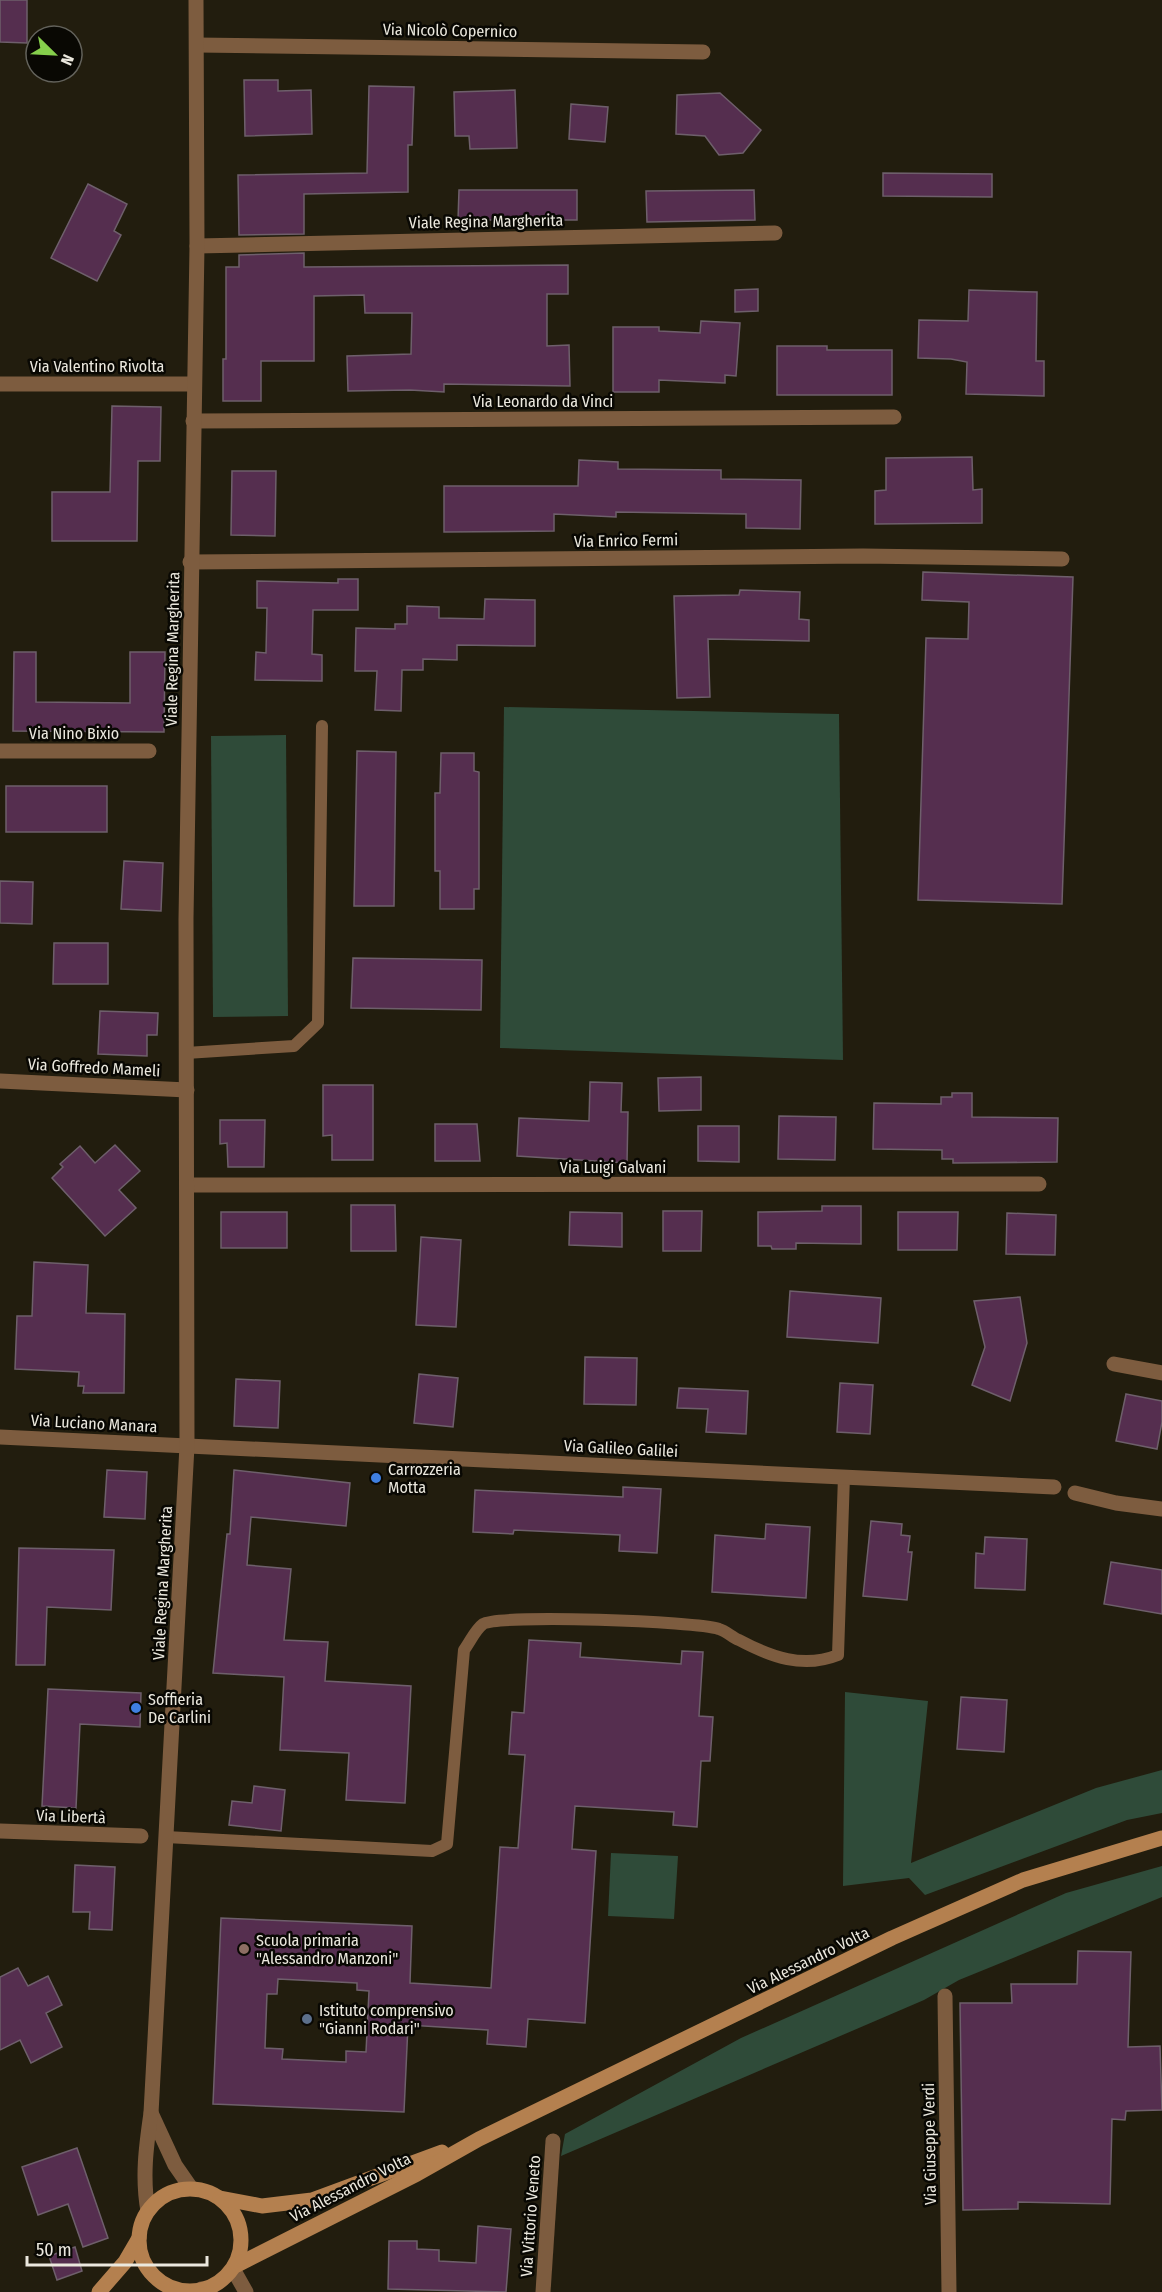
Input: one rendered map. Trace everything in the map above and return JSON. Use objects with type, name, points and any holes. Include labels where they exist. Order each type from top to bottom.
[{"type":"main road","name":"Via Alessandro Volta","points":[[235,2267],[417,2174],[479,2139],[892,1938],[1012,1885],[1162,1838]]},
{"type":"main road","name":"Via Alessandro Volta","points":[[220,2198],[262,2206],[312,2200],[479,2139]]},
{"type":"main road","points":[[155,2292],[171,2288],[198,2291],[213,2285],[235,2267],[241,2248],[241,2231],[232,2210],[220,2198],[209,2192],[191,2188],[167,2194],[152,2205],[142,2220],[139,2238],[142,2260],[150,2272],[171,2288]]},
{"type":"main road","points":[[99,2292],[125,2262],[139,2238]]},
{"type":"street","name":"Viale Regina Margherita","points":[[148,2211],[144,2188],[187,1446],[186,1053],[190,562],[197,246],[196,0]]},
{"type":"street","name":"Via Nicolò Copernico","points":[[197,45],[703,52]]},
{"type":"street","name":"Viale Regina Margherita","points":[[197,246],[775,233]]},
{"type":"street","name":"Via Valentino Rivolta","points":[[0,384],[194,384]]},
{"type":"street","name":"Via Leonardo da Vinci","points":[[193,421],[894,417]]},
{"type":"street","name":"Via Enrico Fermi","points":[[190,562],[863,556],[1062,559]]},
{"type":"street","name":"Via Nino Bixio","points":[[0,751],[149,751]]},
{"type":"street","name":"Via Goffredo Mameli","points":[[0,1081],[186,1090]]},
{"type":"street","name":"Via Luigi Galvani","points":[[187,1185],[1039,1184]]},
{"type":"street","points":[[1114,1365],[1162,1373]]},
{"type":"street","name":"Via Luciano Manara","points":[[0,1437],[187,1446]]},
{"type":"street","name":"Via Galileo Galilei","points":[[187,1446],[1054,1487]]},
{"type":"street","points":[[1075,1493],[1116,1503],[1162,1509]]},
{"type":"street","name":"Via Libertà","points":[[0,1831],[141,1836]]},
{"type":"street","name":"Via Giuseppe Verdi","points":[[945,1996],[949,2292]]},
{"type":"street","name":"Viale Regina Margherita","points":[[150,2113],[175,2165],[191,2188]]},
{"type":"street","name":"Via Vittorio Veneto","points":[[543,2292],[553,2142]]},
{"type":"street","points":[[235,2267],[246,2292]]},
{"type":"lane","points":[[186,1053],[294,1046],[318,1023],[322,726]]},
{"type":"lane","points":[[166,1837],[432,1851],[447,1844],[464,1650],[484,1624],[494,1621],[510,1618],[701,1626],[720,1629],[777,1658],[803,1662],[824,1661],[838,1655],[844,1476]]},
{"type":"green space","points":[[504,707],[839,714],[843,1060],[500,1048]]},
{"type":"green space","points":[[286,735],[288,1016],[213,1017],[211,736]]},
{"type":"green space","points":[[845,1692],[928,1701],[911,1863],[1096,1788],[1162,1770],[1162,1813],[1127,1820],[925,1895],[909,1878],[843,1886]]},
{"type":"green space","points":[[611,1853],[678,1856],[674,1919],[608,1916]]},
{"type":"green space","points":[[1162,1866],[1162,1897],[959,1980],[924,2000],[561,2156],[565,2134],[741,2038],[1066,1893]]},
{"type":"building","points":[[0,0],[27,0],[24,43],[0,42]]},
{"type":"building","points":[[244,80],[278,80],[278,91],[311,90],[312,134],[245,136]]},
{"type":"building","points":[[369,86],[414,87],[412,145],[408,145],[408,192],[304,194],[304,234],[239,235],[238,175],[367,173]]},
{"type":"building","points":[[515,90],[517,148],[470,149],[469,136],[455,136],[454,92]]},
{"type":"building","points":[[720,93],[761,130],[743,153],[719,155],[705,136],[676,134],[677,95]]},
{"type":"building","points":[[571,104],[608,107],[605,142],[569,139]]},
{"type":"building","points":[[883,173],[992,174],[992,197],[883,196]]},
{"type":"building","points":[[88,184],[127,204],[114,231],[121,235],[97,281],[51,258]]},
{"type":"building","points":[[459,190],[577,190],[577,220],[458,220]]},
{"type":"building","points":[[754,190],[755,220],[647,222],[646,191]]},
{"type":"building","points":[[304,253],[304,267],[568,265],[568,294],[547,294],[547,346],[569,345],[570,386],[444,384],[444,392],[348,391],[347,356],[411,354],[412,313],[365,313],[364,295],[314,296],[314,361],[261,361],[261,401],[223,401],[223,359],[226,359],[226,267],[239,267],[239,255]]},
{"type":"building","points":[[758,289],[758,311],[735,312],[735,290]]},
{"type":"building","points":[[969,290],[1037,292],[1036,361],[1044,361],[1044,396],[966,394],[967,362],[918,358],[919,320],[968,321]]},
{"type":"building","points":[[701,321],[740,323],[736,376],[725,375],[725,383],[659,380],[659,392],[613,392],[613,327],[659,327],[659,331],[700,333]]},
{"type":"building","points":[[777,346],[827,346],[827,350],[892,350],[892,395],[777,395]]},
{"type":"building","points":[[112,406],[161,407],[160,461],[138,461],[137,541],[52,541],[52,492],[110,492]]},
{"type":"building","points":[[972,457],[973,490],[982,489],[982,523],[875,524],[875,491],[886,490],[886,458]]},
{"type":"building","points":[[579,460],[618,462],[618,469],[721,470],[721,479],[801,480],[800,529],[746,528],[746,514],[616,512],[616,517],[554,514],[554,531],[444,532],[444,486],[578,486]]},
{"type":"building","points":[[232,471],[276,471],[275,536],[231,535]]},
{"type":"building","points":[[923,572],[1073,577],[1062,904],[918,900],[926,638],[968,639],[969,602],[922,600]]},
{"type":"building","points":[[338,579],[358,579],[358,610],[313,610],[312,654],[322,655],[322,681],[255,680],[256,652],[266,653],[267,608],[257,608],[257,581],[338,583]]},
{"type":"building","points":[[740,590],[800,592],[799,619],[809,620],[809,641],[708,639],[710,697],[677,698],[674,596],[739,595]]},
{"type":"building","points":[[485,599],[535,600],[535,646],[457,645],[457,660],[423,659],[423,670],[402,670],[401,711],[375,710],[377,671],[355,671],[356,628],[395,629],[395,624],[407,624],[407,606],[439,607],[439,618],[484,619]]},
{"type":"building","points":[[14,652],[36,652],[36,702],[130,703],[130,652],[165,652],[164,732],[13,731]]},
{"type":"building","points":[[357,751],[396,752],[394,906],[354,906]]},
{"type":"building","points":[[441,753],[474,753],[474,771],[479,772],[479,889],[474,889],[474,909],[440,909],[440,871],[435,871],[435,793],[440,793]]},
{"type":"building","points":[[6,786],[107,786],[107,832],[6,832]]},
{"type":"building","points":[[124,861],[163,863],[161,911],[121,909]]},
{"type":"building","points":[[0,881],[33,882],[32,924],[0,923]]},
{"type":"building","points":[[54,943],[108,943],[108,984],[53,984]]},
{"type":"building","points":[[353,958],[482,960],[481,1010],[351,1008]]},
{"type":"building","points":[[100,1011],[158,1013],[157,1035],[147,1035],[147,1056],[98,1054]]},
{"type":"building","points":[[701,1077],[701,1110],[659,1111],[658,1078]]},
{"type":"building","points":[[590,1082],[622,1083],[621,1112],[628,1112],[627,1163],[517,1156],[519,1118],[589,1121]]},
{"type":"building","points":[[323,1085],[373,1085],[373,1160],[332,1160],[332,1135],[323,1136]]},
{"type":"building","points":[[952,1093],[972,1093],[972,1117],[1058,1118],[1057,1162],[953,1163],[953,1159],[942,1159],[942,1150],[873,1149],[874,1103],[941,1104],[941,1097],[952,1097]]},
{"type":"building","points":[[779,1116],[836,1117],[835,1160],[778,1159]]},
{"type":"building","points":[[220,1120],[265,1120],[264,1167],[228,1167],[227,1143],[220,1144]]},
{"type":"building","points":[[435,1124],[477,1124],[480,1161],[435,1161]]},
{"type":"building","points":[[698,1126],[739,1126],[739,1162],[698,1161]]},
{"type":"building","points":[[115,1145],[140,1171],[119,1190],[136,1208],[105,1236],[52,1178],[63,1167],[60,1164],[80,1146],[95,1163]]},
{"type":"building","points":[[351,1205],[395,1205],[396,1251],[351,1251]]},
{"type":"building","points":[[822,1206],[861,1206],[861,1244],[796,1243],[796,1249],[772,1249],[771,1246],[758,1246],[758,1212],[822,1211]]},
{"type":"building","points":[[663,1211],[702,1211],[701,1251],[663,1251]]},
{"type":"building","points":[[221,1212],[287,1212],[287,1248],[221,1248]]},
{"type":"building","points":[[570,1212],[622,1213],[622,1247],[569,1245]]},
{"type":"building","points":[[898,1212],[958,1212],[957,1250],[898,1250]]},
{"type":"building","points":[[1007,1213],[1056,1215],[1055,1255],[1006,1254]]},
{"type":"building","points":[[421,1237],[461,1240],[456,1327],[416,1325]]},
{"type":"building","points":[[34,1262],[88,1265],[86,1313],[125,1314],[124,1393],[83,1393],[84,1386],[78,1386],[79,1372],[15,1369],[17,1316],[32,1316]]},
{"type":"building","points":[[790,1291],[881,1298],[878,1343],[787,1337]]},
{"type":"building","points":[[1020,1297],[1027,1343],[1010,1401],[972,1385],[985,1347],[974,1301]]},
{"type":"building","points":[[585,1357],[637,1358],[636,1405],[584,1404]]},
{"type":"building","points":[[419,1374],[458,1378],[453,1427],[414,1423]]},
{"type":"building","points":[[236,1379],[280,1381],[278,1428],[234,1426]]},
{"type":"building","points":[[840,1383],[873,1385],[870,1434],[837,1432]]},
{"type":"building","points":[[679,1388],[748,1391],[746,1434],[706,1432],[708,1409],[677,1408]]},
{"type":"building","points":[[1126,1394],[1162,1401],[1162,1422],[1157,1449],[1116,1441]]},
{"type":"building","points":[[107,1470],[147,1472],[145,1519],[104,1517]]},
{"type":"building","points":[[234,1470],[350,1483],[346,1526],[251,1517],[247,1565],[291,1569],[284,1640],[328,1642],[325,1681],[411,1686],[405,1803],[346,1800],[349,1753],[280,1750],[284,1677],[213,1673],[227,1534],[230,1534]]},
{"type":"building","points":[[623,1487],[661,1489],[657,1553],[619,1551],[620,1535],[514,1530],[513,1534],[473,1532],[475,1490],[623,1497]]},
{"type":"building","points":[[871,1521],[902,1524],[901,1535],[910,1536],[908,1552],[912,1552],[907,1600],[863,1596]]},
{"type":"building","points":[[766,1524],[810,1527],[806,1598],[712,1592],[715,1535],[765,1539]]},
{"type":"building","points":[[985,1537],[1027,1539],[1025,1590],[975,1588],[976,1553],[984,1554]]},
{"type":"building","points":[[19,1548],[114,1550],[111,1610],[47,1607],[45,1665],[16,1665]]},
{"type":"building","points":[[1111,1562],[1162,1570],[1162,1614],[1104,1604]]},
{"type":"building","points":[[529,1640],[581,1643],[580,1657],[681,1664],[682,1651],[703,1652],[699,1716],[713,1717],[710,1761],[701,1761],[697,1827],[673,1825],[674,1812],[575,1806],[572,1849],[596,1851],[585,2023],[528,2019],[526,2047],[487,2044],[488,2030],[408,2025],[404,2112],[213,2104],[221,1918],[412,1926],[410,1983],[491,1988],[500,1847],[518,1848],[525,1755],[509,1754],[512,1712],[524,1713]],"holes":[[[278,1979],[357,1983],[357,1990],[369,1991],[366,2052],[346,2051],[346,2062],[282,2059],[283,2049],[265,2048],[267,1994],[277,1994]]]},
{"type":"building","points":[[48,1689],[141,1693],[140,1727],[80,1724],[76,1808],[42,1806]]},
{"type":"building","points":[[961,1697],[1007,1700],[1004,1752],[957,1749]]},
{"type":"building","points":[[254,1786],[285,1790],[281,1831],[229,1825],[232,1801],[252,1803]]},
{"type":"building","points":[[75,1865],[115,1867],[112,1930],[89,1929],[90,1912],[73,1912]]},
{"type":"building","points":[[1078,1951],[1131,1952],[1128,2047],[1160,2046],[1162,2110],[1126,2111],[1125,2120],[1112,2119],[1110,2204],[1018,2202],[1018,2209],[963,2210],[960,2003],[1012,2003],[1011,1984],[1077,1984]]},
{"type":"building","points":[[18,1968],[28,1986],[48,1976],[62,2005],[46,2013],[62,2047],[31,2063],[20,2040],[0,2050],[0,1977]]},
{"type":"building","points":[[77,2148],[108,2238],[83,2247],[68,2204],[38,2215],[22,2167]]},
{"type":"building","points":[[478,2226],[511,2229],[506,2292],[388,2289],[389,2241],[417,2241],[417,2249],[439,2250],[439,2261],[476,2263]]},
{"type":"building","points":[[75,2247],[82,2271],[57,2280],[49,2256]]},
{"type":"place","name":"Carrozzeria Motta","points":[[376,1478]]},
{"type":"place","name":"Soffieria De Carlini","points":[[136,1708]]},
{"type":"place","name":"Scuola primaria \"Alessandro Manzoni\"","points":[[244,1949]]},
{"type":"place","name":"Istituto comprensivo \"Gianni Rodari\"","points":[[307,2019]]}]
